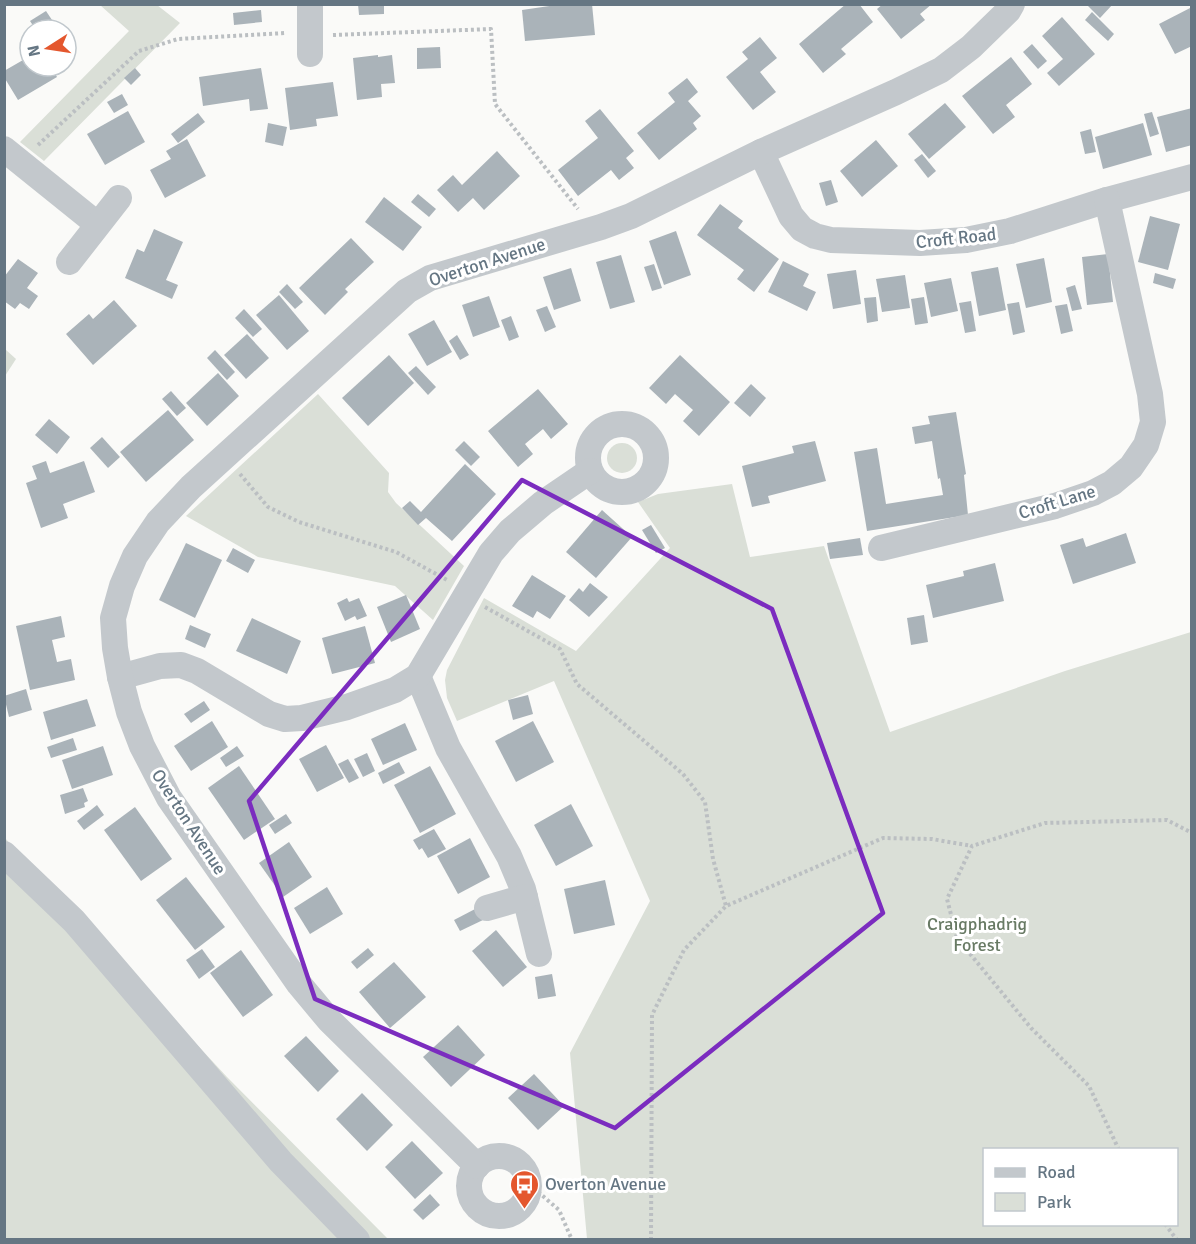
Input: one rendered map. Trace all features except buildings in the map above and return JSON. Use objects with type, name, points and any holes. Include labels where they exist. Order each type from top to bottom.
[{"type":"street","points":[[310,4],[312,46]]},
{"type":"street","name":"Overton Avenue","points":[[477,1166],[329,1020],[299,984],[169,798],[135,729],[120,677],[115,648],[113,618],[122,586],[135,556],[158,522],[191,488],[406,291],[430,278],[631,216],[761,152],[896,92],[940,70],[971,47],[1008,11],[1012,4]]},
{"type":"street","name":"Croft Road","points":[[761,152],[796,223],[802,230],[831,240],[920,243],[966,240],[1011,231],[1107,200],[1191,177]]},
{"type":"street","points":[[13,156],[97,224]]},
{"type":"street","points":[[69,262],[119,198]]},
{"type":"street","name":"Croft Lane","points":[[881,548],[1055,506],[1093,493],[1112,483],[1131,466],[1146,445],[1153,422],[1150,394],[1107,200]]},
{"type":"street","points":[[120,677],[160,666],[181,665],[197,671],[269,714],[285,719],[302,718],[347,707],[395,690],[418,676],[491,553],[510,531],[543,503],[590,471]]},
{"type":"street","points":[[418,676],[448,748],[509,856],[525,897],[539,954]]},
{"type":"street","points":[[4,854],[74,921],[281,1162],[357,1239]]},
{"type":"street","points":[[487,908],[525,897]]},
{"type":"street","points":[[494,1157],[504,1157],[521,1166],[529,1184],[524,1203],[509,1215],[499,1217],[489,1215],[474,1203],[469,1184],[471,1175],[477,1166],[484,1160],[494,1157]]},
{"type":"path","points":[[13,156],[139,51],[178,39],[312,46],[491,29],[495,104],[594,229]]},
{"type":"path","points":[[226,457],[268,507],[299,522],[396,552],[450,582],[466,597],[560,649],[578,684],[683,774],[705,802],[713,859],[726,906]]},
{"type":"path","points":[[651,1239],[652,1015],[684,950],[726,906],[883,838],[932,839],[972,846],[1045,823],[1167,820],[1191,833]]},
{"type":"path","points":[[972,846],[947,898],[957,938],[1031,1028],[1089,1086],[1119,1148]]},
{"type":"path","points":[[529,1184],[559,1210],[572,1239]]},
{"type":"path","points":[[1167,1226],[1177,1239]]},
{"type":"highlighted area","points":[[522,480],[772,609],[883,913],[615,1128],[315,999],[249,801]]},
{"type":"green space","points":[[100,5],[157,5],[180,23],[44,161],[20,142],[129,31]]},
{"type":"green space","points":[[5,349],[16,359],[5,376]]},
{"type":"green space","points":[[318,394],[389,473],[388,492],[396,503],[464,566],[433,620],[395,586],[258,557],[186,516]]},
{"type":"green space","points":[[622,443],[633,447],[637,458],[633,469],[622,473],[611,469],[607,458],[611,447]]},
{"type":"green space","name":"Craigphadrig Forest","points":[[732,484],[750,557],[824,546],[890,732],[1065,671],[1191,632],[1191,1239],[587,1239],[570,1053],[650,901],[554,681],[457,721],[447,698],[445,680],[447,670],[484,598],[576,651],[670,548],[638,502],[658,494]]},
{"type":"green space","points":[[4,837],[227,1077],[388,1239],[5,1239]]},
{"type":"place","name":"Overton Avenue","points":[[524,1210]]}]
